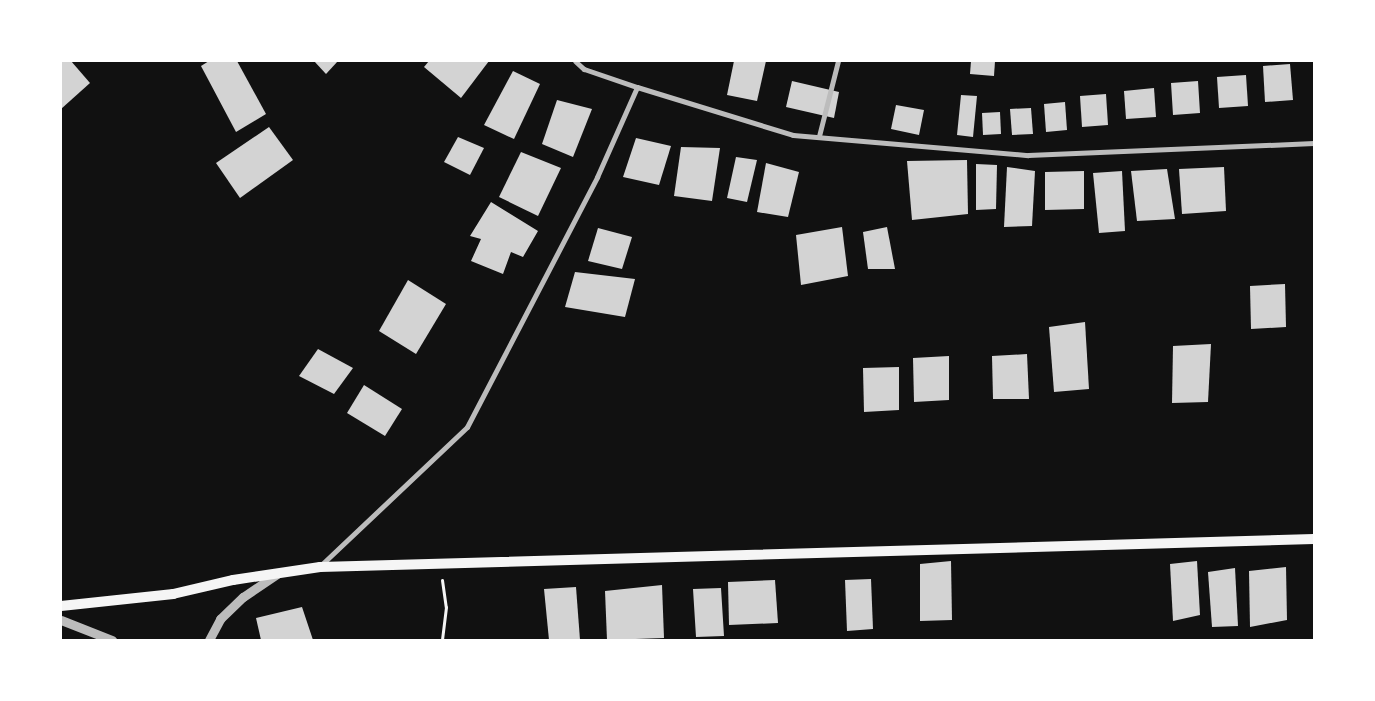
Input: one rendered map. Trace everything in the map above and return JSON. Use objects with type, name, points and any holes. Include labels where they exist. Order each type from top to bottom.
[{"type":"main road","points":[[61,606],[172,594],[281,571],[320,567],[438,562],[1314,539]]},
{"type":"street","points":[[575,61],[584,69],[637,87],[793,135],[1028,155],[1314,143]]},
{"type":"street","points":[[819,136],[838,61]]},
{"type":"street","points":[[320,567],[467,427],[597,177],[637,87]]},
{"type":"street","points":[[209,640],[220,619],[243,597],[281,571]]},
{"type":"street","points":[[61,620],[112,640]]},
{"type":"path","points":[[438,562],[446,607],[442,640]]},
{"type":"building","points":[[61,61],[71,61],[90,83],[61,109]]},
{"type":"building","points":[[209,61],[237,61],[266,114],[236,132],[201,66]]},
{"type":"building","points":[[314,61],[338,61],[326,74]]},
{"type":"building","points":[[429,61],[489,61],[461,98],[424,67]]},
{"type":"building","points":[[734,61],[766,61],[757,101],[727,95]]},
{"type":"building","points":[[971,61],[995,61],[994,76],[970,74]]},
{"type":"building","points":[[1290,64],[1293,100],[1265,102],[1263,66]]},
{"type":"building","points":[[513,71],[540,84],[514,139],[484,125]]},
{"type":"building","points":[[1246,75],[1248,106],[1219,108],[1217,77]]},
{"type":"building","points":[[792,81],[839,92],[834,118],[786,107]]},
{"type":"building","points":[[1198,81],[1200,113],[1173,115],[1171,83]]},
{"type":"building","points":[[1154,88],[1156,117],[1126,119],[1124,91]]},
{"type":"building","points":[[1106,94],[1108,125],[1082,127],[1080,96]]},
{"type":"building","points":[[961,95],[977,96],[973,137],[957,135]]},
{"type":"building","points":[[557,100],[592,109],[573,157],[542,144]]},
{"type":"building","points":[[1065,102],[1067,130],[1046,132],[1044,104]]},
{"type":"building","points":[[896,105],[924,110],[919,135],[891,129]]},
{"type":"building","points":[[1031,108],[1033,134],[1012,135],[1010,109]]},
{"type":"building","points":[[1000,112],[1001,134],[983,135],[982,113]]},
{"type":"building","points":[[269,127],[293,160],[240,198],[216,163]]},
{"type":"building","points":[[458,137],[484,148],[470,175],[444,162]]},
{"type":"building","points":[[636,138],[671,146],[659,185],[623,177]]},
{"type":"building","points":[[681,147],[720,148],[712,201],[674,196]]},
{"type":"building","points":[[521,152],[561,168],[538,216],[499,197]]},
{"type":"building","points":[[736,157],[757,160],[747,202],[727,198]]},
{"type":"building","points":[[967,160],[968,214],[912,220],[907,161]]},
{"type":"building","points":[[766,163],[799,172],[788,217],[757,212]]},
{"type":"building","points":[[976,164],[997,165],[996,209],[976,210]]},
{"type":"building","points":[[1007,167],[1035,171],[1032,226],[1004,227]]},
{"type":"building","points":[[1224,167],[1226,211],[1182,214],[1179,169]]},
{"type":"building","points":[[1167,169],[1175,219],[1137,221],[1131,171]]},
{"type":"building","points":[[1084,171],[1084,209],[1045,210],[1045,172]]},
{"type":"building","points":[[1122,171],[1125,231],[1099,233],[1093,173]]},
{"type":"building","points":[[491,202],[538,231],[523,257],[511,252],[503,274],[471,261],[481,239],[470,236]]},
{"type":"building","points":[[842,227],[848,276],[801,285],[796,235]]},
{"type":"building","points":[[887,227],[895,269],[868,269],[863,232]]},
{"type":"building","points":[[598,228],[632,237],[622,269],[588,261]]},
{"type":"building","points":[[575,272],[635,279],[625,317],[565,307]]},
{"type":"building","points":[[408,280],[446,304],[416,354],[379,331]]},
{"type":"building","points":[[1285,284],[1286,327],[1251,329],[1250,286]]},
{"type":"building","points":[[1085,322],[1089,389],[1054,392],[1049,327]]},
{"type":"building","points":[[1211,344],[1208,402],[1172,403],[1173,346]]},
{"type":"building","points":[[318,349],[353,368],[334,394],[299,376]]},
{"type":"building","points":[[1027,354],[1029,399],[993,399],[992,356]]},
{"type":"building","points":[[949,356],[949,400],[914,402],[913,358]]},
{"type":"building","points":[[899,367],[899,410],[864,412],[863,368]]},
{"type":"building","points":[[364,385],[402,409],[385,436],[347,413]]},
{"type":"building","points":[[951,561],[952,620],[920,621],[920,564]]},
{"type":"building","points":[[1197,561],[1200,615],[1173,621],[1170,564]]},
{"type":"building","points":[[1286,567],[1287,620],[1250,627],[1249,571]]},
{"type":"building","points":[[1235,568],[1238,626],[1212,627],[1208,572]]},
{"type":"building","points":[[871,579],[873,629],[847,631],[845,580]]},
{"type":"building","points":[[775,580],[778,623],[729,625],[728,582]]},
{"type":"building","points":[[662,585],[664,638],[607,640],[605,591]]},
{"type":"building","points":[[576,587],[580,640],[549,640],[544,589]]},
{"type":"building","points":[[721,588],[724,636],[696,637],[693,589]]},
{"type":"building","points":[[302,607],[313,640],[261,640],[256,618]]}]
